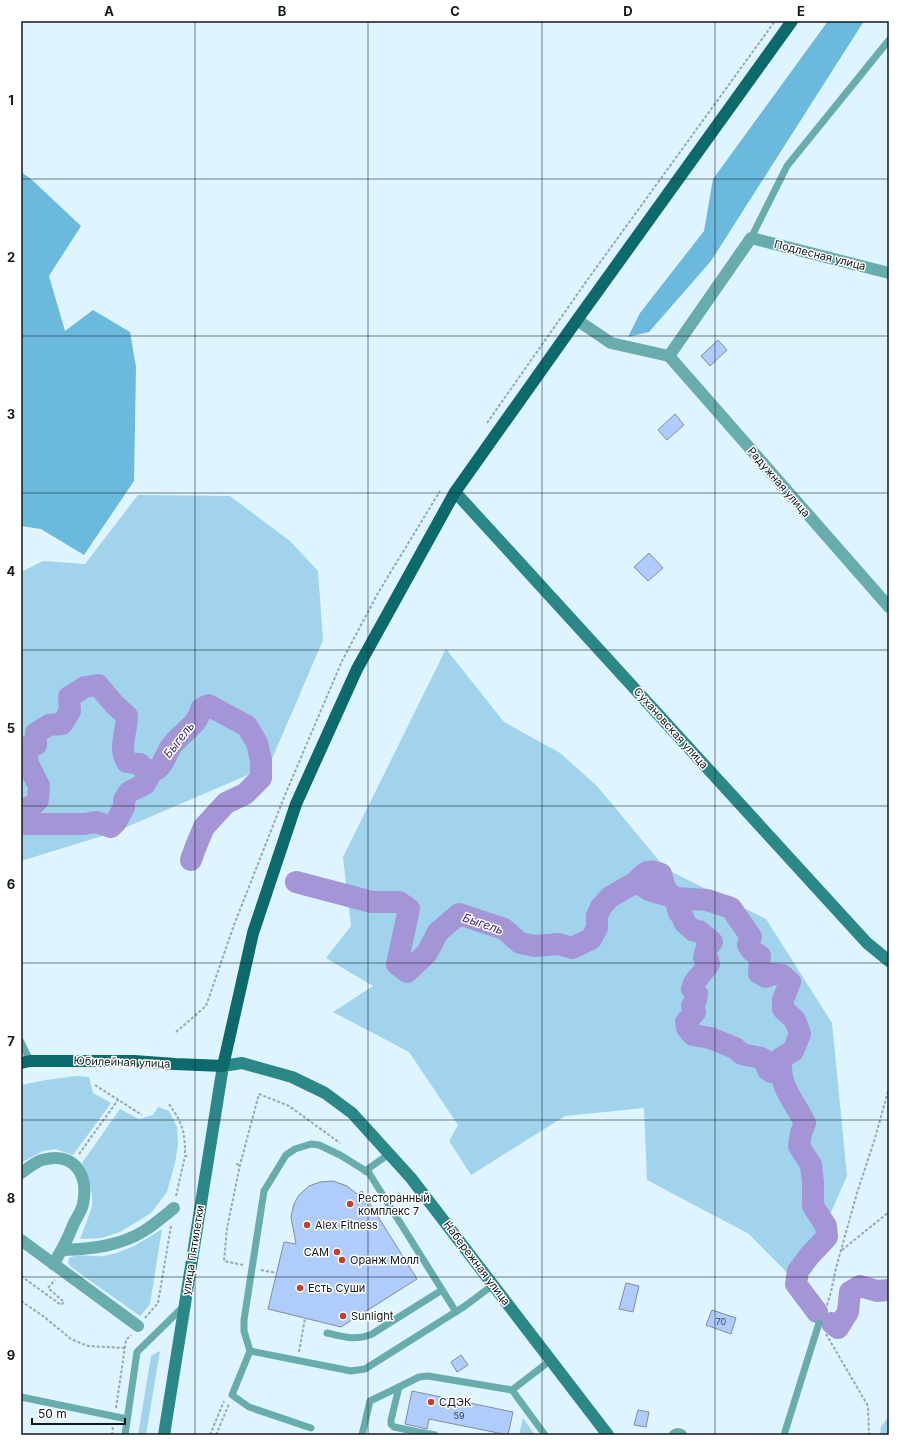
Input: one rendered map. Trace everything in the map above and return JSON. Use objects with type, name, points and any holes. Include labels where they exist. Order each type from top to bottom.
[{"type":"main road","points":[[223,1066],[252,933],[296,804],[357,669],[455,492],[792,21]]},
{"type":"main road","name":"Юбилейная улица","points":[[26,1062],[134,1060],[175,1064],[223,1066]]},
{"type":"street","points":[[577,320],[611,344],[669,356],[751,238]]},
{"type":"street","name":"Подлесная улица","points":[[751,238],[889,273]]},
{"type":"street","name":"Радужная улица","points":[[669,356],[889,607]]},
{"type":"street","name":"Сухановская улица","points":[[455,492],[861,937],[889,961]]},
{"type":"street","name":"Набережная улица","points":[[223,1066],[242,1063],[292,1077],[325,1093],[352,1113],[411,1178],[608,1435]]},
{"type":"street","name":"улица Пятилетки","points":[[164,1435],[223,1066]]},
{"type":"street","points":[[21,1173],[40,1160],[62,1158],[73,1163],[79,1170],[85,1184],[83,1205],[63,1250],[53,1264]]},
{"type":"street","points":[[63,1250],[106,1246],[125,1241],[144,1231],[174,1208]]},
{"type":"street","points":[[21,1240],[138,1326]]},
{"type":"street","points":[[675,1435],[681,1435]]},
{"type":"lane","points":[[751,238],[787,166],[889,40]]},
{"type":"lane","points":[[21,1042],[26,1062]]},
{"type":"lane","points":[[311,1428],[249,1407],[232,1395],[250,1351],[244,1331],[244,1320],[264,1191],[286,1155],[302,1146],[311,1144],[319,1145],[340,1154],[369,1173],[456,1312]]},
{"type":"lane","points":[[365,1171],[389,1154]]},
{"type":"lane","points":[[250,1351],[351,1371],[365,1369],[456,1312],[493,1285]]},
{"type":"lane","points":[[327,1333],[351,1339],[365,1337],[442,1290]]},
{"type":"lane","points":[[125,1435],[137,1352],[185,1305]]},
{"type":"lane","points":[[784,1435],[819,1323]]},
{"type":"lane","points":[[512,1390],[551,1360]]},
{"type":"lane","points":[[362,1435],[370,1401],[419,1377],[428,1376],[512,1390],[546,1435]]},
{"type":"lane","points":[[399,1388],[391,1424],[394,1427],[423,1434],[435,1435]]},
{"type":"lane","points":[[21,1397],[127,1419]]},
{"type":"path","points":[[176,1032],[206,1006]]},
{"type":"path","points":[[95,1085],[142,1115]]},
{"type":"path","points":[[869,1435],[868,1406],[819,1323],[824,1315],[831,1292],[857,1193],[889,1088]]},
{"type":"path","points":[[224,1261],[227,1228],[240,1165],[259,1094],[289,1106],[327,1132],[345,1148]]},
{"type":"path","points":[[73,1163],[118,1100]]},
{"type":"path","points":[[112,1435],[126,1340],[158,1302],[184,1156],[184,1134],[180,1120],[169,1104]]},
{"type":"path","points":[[236,1164],[240,1165]]},
{"type":"path","points":[[841,1251],[889,1212]]},
{"type":"path","points":[[21,1276],[61,1305],[64,1302],[48,1288],[54,1281]]},
{"type":"path","points":[[21,1301],[43,1316],[71,1339],[88,1346],[125,1348]]},
{"type":"path","points":[[298,1360],[305,1318]]},
{"type":"path","points":[[216,1435],[232,1395]]},
{"type":"shaded area","points":[[828,21],[864,21],[711,261],[649,332],[628,337],[640,313],[704,231],[713,179]]},
{"type":"shaded area","points":[[21,172],[31,179],[81,226],[49,276],[65,331],[93,310],[130,332],[136,367],[134,481],[84,555],[41,529],[21,526]]},
{"type":"shaded area","points":[[138,495],[230,496],[290,541],[318,571],[323,640],[269,766],[115,832],[21,861],[21,572],[43,561],[85,564]]},
{"type":"shaded area","points":[[446,649],[504,722],[560,753],[597,786],[666,869],[766,919],[832,1023],[847,1176],[799,1285],[749,1234],[647,1180],[644,1108],[565,1116],[471,1175],[449,1141],[458,1125],[409,1052],[333,1012],[373,986],[326,958],[351,926],[343,857]]},
{"type":"shaded area","points":[[77,1076],[89,1077],[93,1093],[111,1103],[73,1155],[55,1149],[43,1151],[21,1163],[21,1085]]},
{"type":"shaded area","points":[[158,1107],[169,1111],[177,1127],[178,1145],[167,1192],[151,1213],[120,1232],[101,1238],[80,1239],[92,1206],[90,1184],[82,1163],[120,1109],[139,1119],[153,1115]]},
{"type":"shaded area","points":[[162,1229],[150,1304],[140,1316],[71,1267],[68,1263],[69,1258],[81,1255],[103,1256],[119,1252],[134,1246]]},
{"type":"shaded area","points":[[160,1351],[146,1435],[138,1435],[151,1356]]},
{"type":"shaded area","points":[[889,1416],[889,1435],[880,1435],[881,1427]]},
{"type":"shaded area","points":[[523,1418],[535,1435],[519,1435]]},
{"type":"building","points":[[718,340],[727,350],[710,366],[701,356]]},
{"type":"building","points":[[675,414],[684,425],[667,440],[658,430]]},
{"type":"building","points":[[649,553],[663,568],[648,581],[634,567]]},
{"type":"building","name":"Оранж Молл","points":[[333,1181],[347,1186],[357,1194],[362,1191],[417,1279],[341,1327],[268,1309],[284,1242],[296,1244],[291,1217],[294,1204],[299,1195],[309,1186],[320,1182]]},
{"type":"building","points":[[626,1283],[639,1286],[633,1312],[619,1309]]},
{"type":"building","points":[[712,1310],[736,1318],[731,1334],[706,1325]]},
{"type":"building","points":[[461,1355],[468,1365],[457,1372],[451,1362]]},
{"type":"building","points":[[412,1391],[513,1412],[508,1435],[429,1419],[427,1429],[405,1424]]},
{"type":"building","points":[[638,1410],[649,1412],[646,1427],[634,1425]]},
{"type":"waterway","name":"Быгель","points":[[21,809],[31,807],[38,800],[39,786],[28,764],[26,747],[36,745],[36,733],[49,725],[62,724],[70,711],[69,697],[85,687],[98,685],[114,704],[127,716],[123,746],[124,757],[127,762],[140,764],[144,770],[154,770],[159,767],[170,748],[196,720],[201,709],[208,705],[247,726],[257,743],[261,760],[261,778],[245,794],[226,803],[204,827],[191,860]]},
{"type":"waterway","name":"Быгель","points":[[21,824],[84,824],[96,822],[111,827],[116,822],[124,807],[124,800],[129,792],[145,784],[152,771]]},
{"type":"waterway","name":"Быгель","points":[[636,882],[647,872],[653,871],[661,874],[666,891],[675,898],[679,913],[683,916],[684,922],[694,931],[699,931],[712,942],[706,950],[704,957],[708,960],[709,964],[694,983],[692,989],[697,994],[696,1000],[692,1006],[695,1012],[686,1022],[687,1028],[693,1035],[710,1038],[735,1048],[742,1054],[761,1058],[764,1060],[768,1070],[771,1072],[781,1069]]},
{"type":"waterway","name":"Быгель","points":[[296,882],[372,902],[399,902],[409,909],[397,964],[407,972],[427,953],[438,932],[459,914],[504,929],[520,943],[535,946],[559,944],[572,948],[591,939],[597,928],[597,916],[601,907],[610,897],[636,882],[649,890],[675,898],[707,900],[731,908],[751,937],[748,945],[752,951],[760,956],[759,973],[766,977],[773,974],[782,975],[790,982],[783,1000],[783,1009],[795,1020],[800,1034],[793,1051],[781,1058],[782,1078],[788,1093],[805,1123],[801,1133],[799,1146],[811,1165],[813,1206],[826,1226],[827,1237],[810,1255],[798,1271],[796,1284],[817,1312]]},
{"type":"waterway","name":"Быгель","points":[[832,1323],[838,1328],[848,1312],[850,1292],[860,1286],[877,1291],[889,1290]]},
{"type":"place","name":"Ресторанный комплекс 7","points":[[350,1204]]},
{"type":"place","name":"Alex Fitness","points":[[307,1225]]},
{"type":"place","name":"САМ","points":[[337,1252]]},
{"type":"place","name":"Оранж Молл","points":[[342,1260]]},
{"type":"place","name":"Есть Суши","points":[[300,1288]]},
{"type":"place","name":"Sunlight","points":[[343,1316]]},
{"type":"place","name":"СДЭК","points":[[431,1402]]}]
